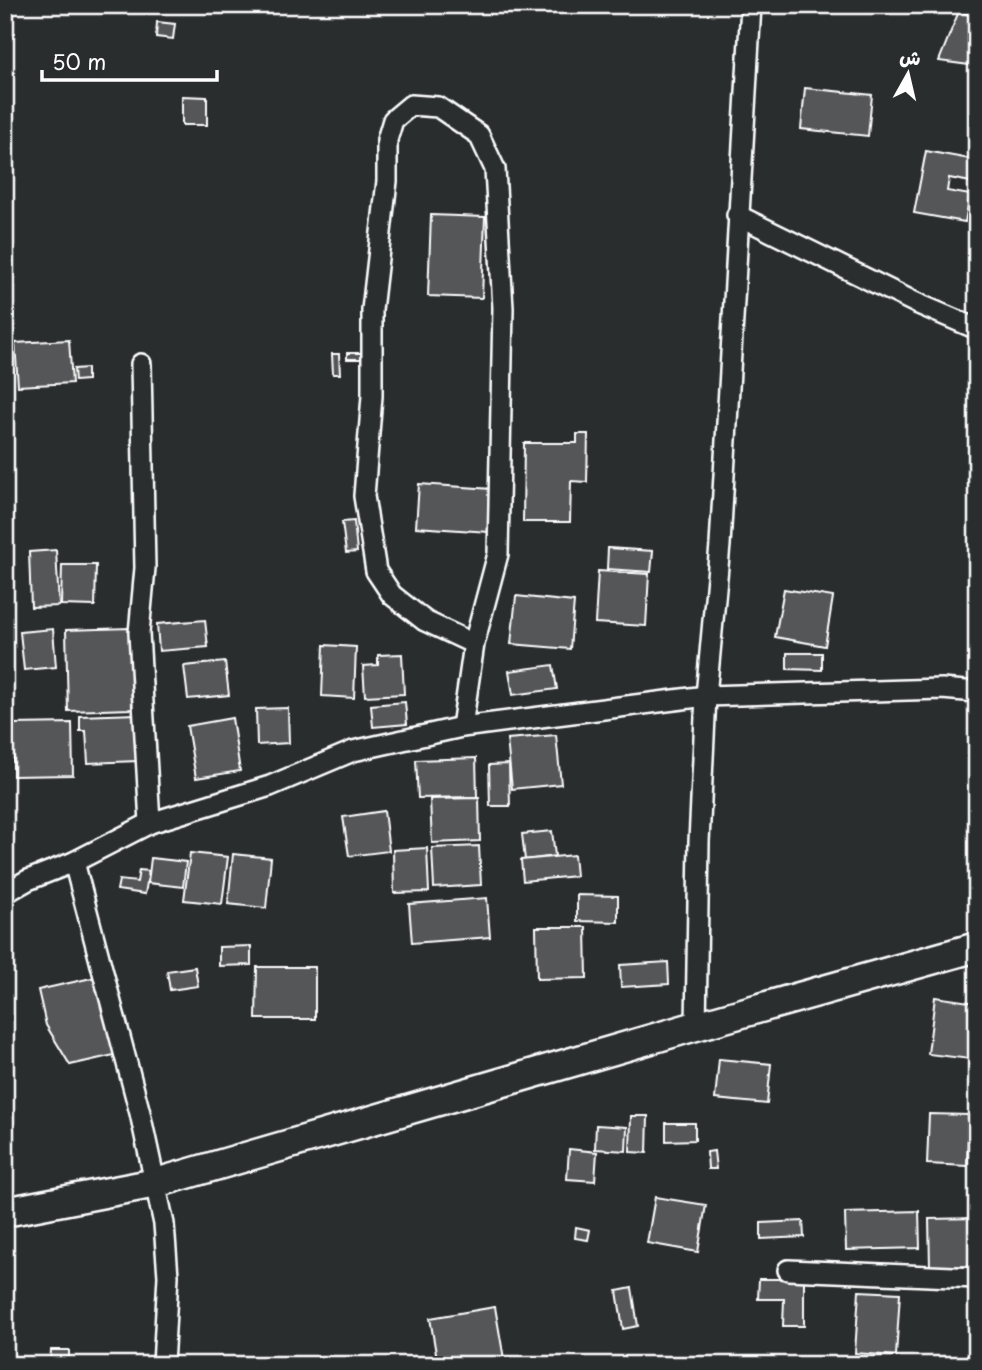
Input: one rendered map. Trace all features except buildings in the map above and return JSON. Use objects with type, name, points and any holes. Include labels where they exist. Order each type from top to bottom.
[{"type":"street","points":[[696,1026],[699,842],[706,696],[720,545],[751,5]]},
{"type":"street","points":[[462,727],[474,644],[498,554],[503,308],[495,169],[479,135],[438,107],[411,105],[393,120],[387,140],[387,181],[372,310],[372,396],[364,496],[376,571],[392,595],[425,621],[474,644]]},
{"type":"street","points":[[737,215],[916,303],[977,329]]},
{"type":"street","points":[[141,364],[145,568],[139,632],[150,823]]},
{"type":"street","points":[[5,893],[150,823],[270,786],[353,751],[462,727],[706,696],[942,689],[977,692]]},
{"type":"street","points":[[74,862],[140,1113],[164,1224],[168,1276],[163,1365]]},
{"type":"street","points":[[5,1212],[156,1183],[977,947]]},
{"type":"street","points":[[788,1270],[977,1279]]}]
